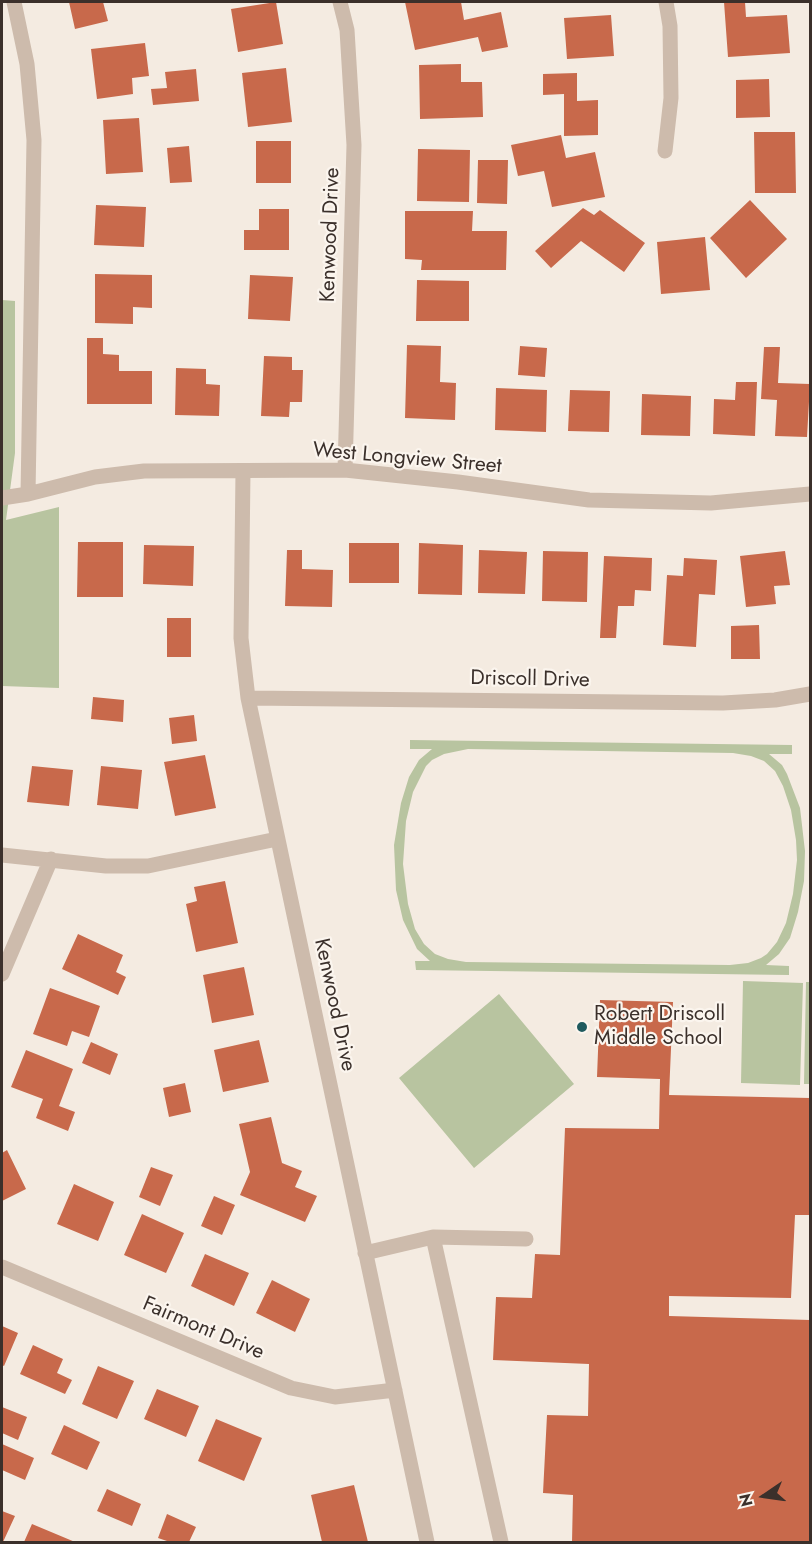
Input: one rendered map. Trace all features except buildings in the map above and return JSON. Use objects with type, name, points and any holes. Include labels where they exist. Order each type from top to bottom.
[{"type":"street","points":[[14,2],[27,64],[34,140],[28,494]]},
{"type":"street","name":"Kenwood Drive","points":[[340,2],[347,30],[354,145],[345,470]]},
{"type":"street","points":[[665,152],[671,98],[670,26],[666,2]]},
{"type":"street","name":"West Longview Street","points":[[2,498],[28,494],[95,477],[144,471],[345,470],[458,482],[589,500],[711,503],[810,495]]},
{"type":"street","name":"Kenwood Drive","points":[[243,471],[241,638],[248,698],[427,1542]]},
{"type":"street","name":"Driscoll Drive","points":[[248,698],[723,703],[775,700],[810,694]]},
{"type":"street","points":[[2,855],[106,866],[148,866],[277,839]]},
{"type":"street","points":[[2,974],[51,859]]},
{"type":"street","points":[[433,1237],[501,1542]]},
{"type":"street","points":[[365,1253],[433,1237],[526,1239]]},
{"type":"street","name":"Fairmont Drive","points":[[2,1267],[291,1389],[335,1397],[394,1390]]},
{"type":"green space","points":[[2,300],[15,301],[15,453],[6,520],[59,507],[59,688],[2,686]]},
{"type":"green space","points":[[410,740],[792,745],[792,754],[769,754],[782,765],[800,808],[805,851],[804,881],[790,938],[779,954],[766,965],[789,966],[789,975],[416,970],[415,961],[430,961],[417,949],[403,920],[396,890],[394,845],[401,803],[409,777],[419,760],[432,749],[410,749]],"holes":[[[468,749],[733,753],[764,761],[775,771],[791,810],[796,840],[797,860],[793,894],[786,923],[777,942],[761,958],[748,963],[730,965],[466,962],[435,954],[424,944],[415,929],[408,904],[403,864],[406,821],[413,792],[426,766],[432,760],[444,754]]]},
{"type":"green space","points":[[743,981],[803,983],[800,1085],[741,1083]]},
{"type":"green space","points":[[806,982],[810,982],[810,1084],[804,1084]]},
{"type":"green space","points":[[499,994],[574,1084],[474,1168],[399,1078]]},
{"type":"place","name":"Robert Driscoll Middle School","points":[[582,1027]]}]
